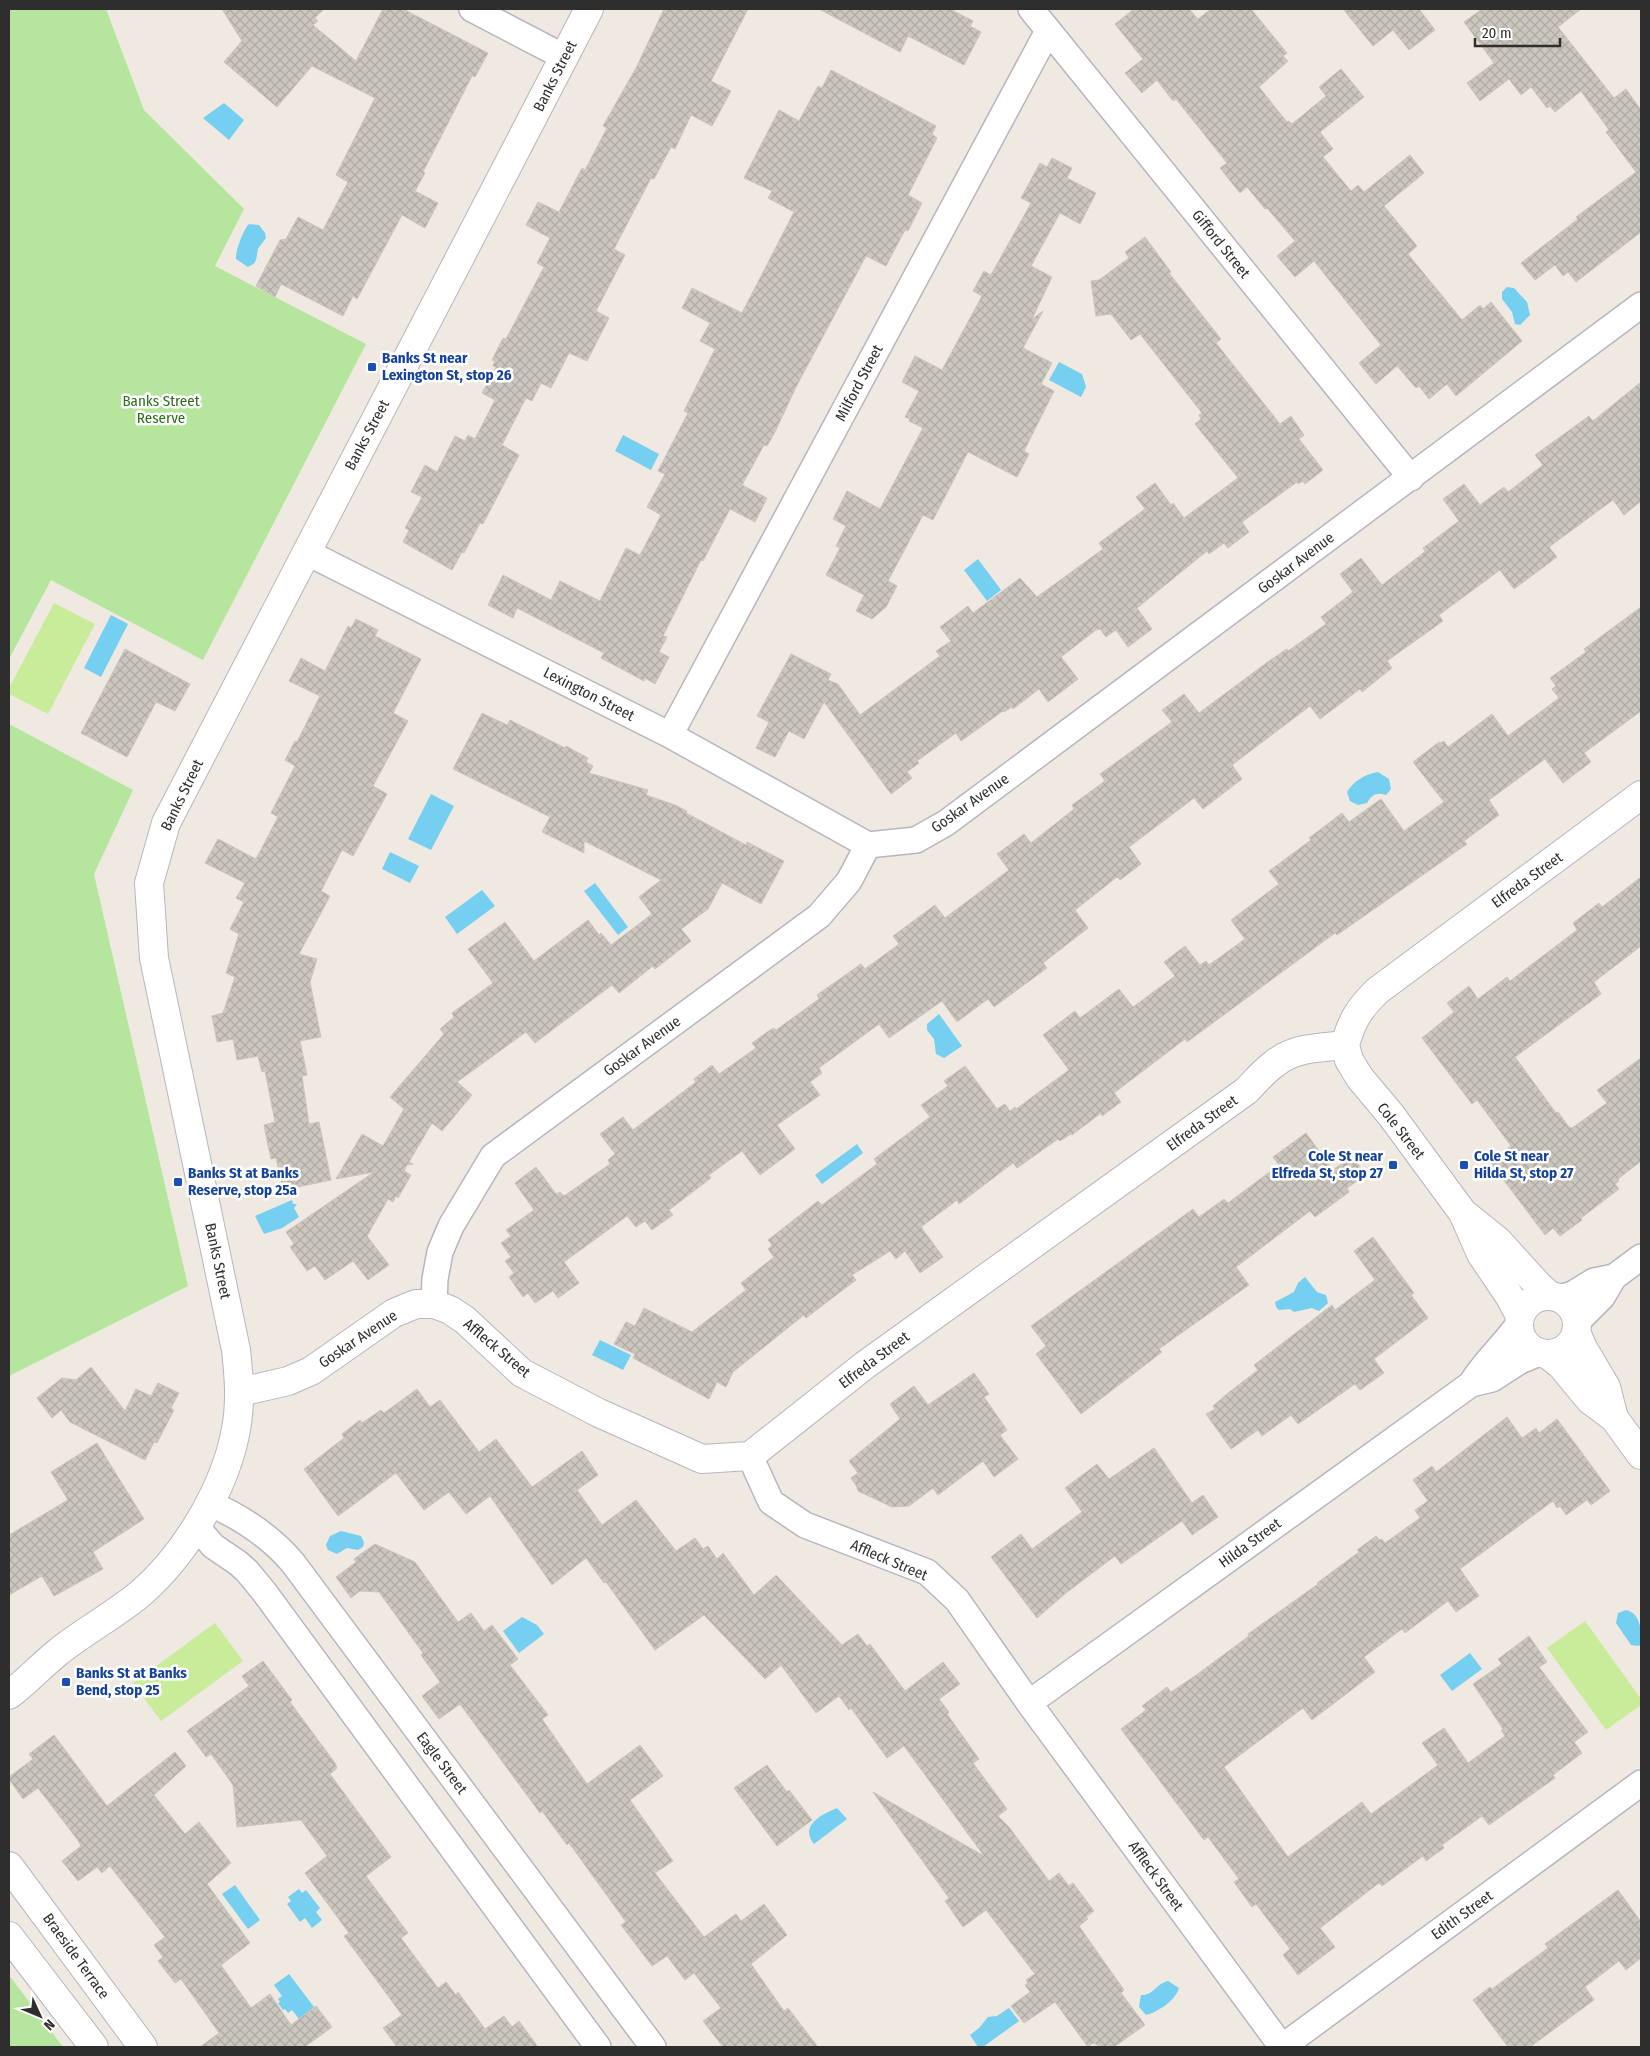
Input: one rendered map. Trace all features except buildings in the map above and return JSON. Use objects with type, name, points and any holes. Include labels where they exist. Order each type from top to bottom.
[{"type":"street","points":[[472,9],[564,57]]},
{"type":"street","name":"Banks Street","points":[[9,1695],[57,1653],[140,1594],[165,1570],[203,1515],[225,1472],[233,1444],[240,1392],[236,1350],[154,958],[149,884],[166,823],[589,9]]},
{"type":"street","name":"Gifford Street","points":[[1041,16],[1411,478]]},
{"type":"street","name":"Milford Street","points":[[670,735],[1041,16]]},
{"type":"street","name":"Goskar Avenue","points":[[240,1392],[288,1381],[311,1371],[394,1312],[416,1304],[434,1304],[435,1279],[440,1252],[450,1226],[493,1156],[819,916],[849,881],[868,845],[916,840],[946,823],[1641,305]]},
{"type":"street","name":"Lexington Street","points":[[306,552],[670,735],[868,845]]},
{"type":"street","name":"Elfreda Street","points":[[750,1456],[865,1365],[1246,1091],[1274,1063],[1286,1055],[1298,1051],[1345,1045],[1350,1025],[1359,1009],[1377,990],[1641,795]]},
{"type":"street","name":"Cole Street","points":[[1345,1045],[1349,1060],[1360,1078],[1391,1115],[1464,1213],[1498,1241],[1538,1285],[1554,1297]]},
{"type":"street","name":"Cole Street","points":[[1464,1213],[1481,1254],[1510,1297],[1519,1321]]},
{"type":"street","points":[[1543,1354],[1565,1349],[1577,1327],[1602,1297],[1614,1277],[1641,1257]]},
{"type":"street","points":[[1614,1277],[1594,1281],[1573,1294],[1539,1297],[1530,1301],[1519,1321],[1524,1342],[1561,1365],[1590,1400],[1614,1418],[1641,1455]]},
{"type":"street","points":[[1554,1297],[1568,1303],[1574,1312],[1583,1348],[1606,1387],[1614,1418]]},
{"type":"street","name":"Affleck Street","points":[[434,1304],[450,1310],[465,1320],[522,1373],[599,1414],[702,1458],[750,1456],[771,1502],[805,1525],[927,1572],[957,1600],[1028,1703],[1282,2047]]},
{"type":"street","name":"Hilda Street","points":[[1471,1384],[1481,1367],[1506,1341],[1519,1321]]},
{"type":"street","name":"Hilda Street","points":[[1028,1703],[1471,1384],[1492,1379],[1520,1361],[1543,1354]]},
{"type":"street","name":"Eagle Street","points":[[203,1515],[232,1513],[266,1536],[286,1555],[653,2047]]},
{"type":"street","points":[[203,1515],[213,1546],[238,1562],[269,1598],[598,2047]]},
{"type":"street","points":[[269,1598],[268,1584],[279,1572],[293,1569],[302,1575]]},
{"type":"street","name":"Banks Street","points":[[9,1672],[57,1653]]},
{"type":"street","name":"Edith Street","points":[[1282,2047],[1641,1783]]},
{"type":"street","name":"Braeside Terrace","points":[[9,1866],[143,2047]]},
{"type":"street","points":[[9,1936],[94,2047]]},
{"type":"green space","name":"Banks Street Reserve","points":[[9,9],[106,9],[144,110],[244,209],[215,266],[366,344],[203,660],[51,580],[9,659]]},
{"type":"green space","points":[[54,603],[95,624],[48,714],[9,694],[9,688]]},
{"type":"green space","points":[[9,724],[133,790],[94,874],[188,1286],[9,1376]]},
{"type":"green space","points":[[1585,1621],[1641,1699],[1641,1705],[1606,1730],[1547,1648]]},
{"type":"green space","points":[[215,1623],[243,1661],[161,1721],[133,1683]]},
{"type":"green space","points":[[9,1975],[63,2047],[9,2047]]},
{"type":"water","points":[[224,103],[244,120],[229,140],[203,118]]},
{"type":"water","points":[[249,224],[259,225],[266,238],[258,249],[255,262],[248,267],[236,259],[236,256],[242,235]]},
{"type":"water","points":[[1507,287],[1514,288],[1527,302],[1530,315],[1520,325],[1515,324],[1512,312],[1502,299],[1502,292]]},
{"type":"water","points":[[1059,362],[1082,374],[1086,387],[1081,397],[1049,380]]},
{"type":"water","points":[[623,435],[659,454],[651,470],[615,451]]},
{"type":"water","points":[[978,559],[1001,590],[987,601],[964,570]]},
{"type":"water","points":[[111,615],[128,624],[101,677],[84,668]]},
{"type":"water","points":[[1378,772],[1389,779],[1391,789],[1386,795],[1375,794],[1367,803],[1358,805],[1350,801],[1347,792],[1356,781],[1364,776]]},
{"type":"water","points":[[431,794],[454,806],[431,850],[408,839]]},
{"type":"water","points":[[390,852],[419,866],[410,883],[382,869]]},
{"type":"water","points":[[595,883],[628,927],[618,935],[584,891]]},
{"type":"water","points":[[482,890],[495,906],[457,934],[445,917]]},
{"type":"water","points":[[939,1014],[962,1046],[944,1058],[936,1054],[934,1039],[927,1030],[927,1024]]},
{"type":"water","points":[[857,1144],[863,1153],[822,1184],[815,1175]]},
{"type":"water","points":[[292,1200],[293,1204],[297,1204],[294,1208],[299,1217],[282,1228],[264,1234],[255,1216]]},
{"type":"water","points":[[1305,1277],[1317,1292],[1326,1295],[1328,1303],[1319,1311],[1312,1308],[1294,1312],[1290,1309],[1279,1310],[1275,1302],[1294,1292],[1298,1283]]},
{"type":"water","points":[[600,1340],[631,1355],[623,1370],[592,1355]]},
{"type":"water","points":[[341,1531],[361,1536],[364,1542],[363,1547],[358,1550],[347,1548],[337,1554],[328,1550],[326,1545],[330,1536]]},
{"type":"water","points":[[1626,1610],[1638,1619],[1641,1645],[1631,1645],[1616,1623],[1618,1613]]},
{"type":"water","points":[[522,1617],[537,1625],[544,1634],[519,1653],[503,1631]]},
{"type":"water","points":[[1470,1653],[1482,1669],[1452,1691],[1440,1675]]},
{"type":"water","points":[[837,1808],[847,1819],[814,1844],[809,1832],[811,1826],[819,1817]]},
{"type":"water","points":[[235,1885],[260,1920],[248,1929],[222,1894]]},
{"type":"water","points":[[299,1889],[302,1893],[306,1890],[320,1908],[316,1912],[322,1920],[312,1928],[305,1918],[300,1922],[287,1904],[291,1901],[288,1897]]},
{"type":"water","points":[[289,1974],[314,2007],[299,2019],[292,2010],[288,2013],[285,2009],[283,2010],[278,2003],[280,2002],[278,1999],[282,1996],[274,1985]]},
{"type":"water","points":[[1168,1981],[1179,1988],[1174,1997],[1166,2005],[1146,2015],[1139,2007],[1141,1995],[1149,1994]]},
{"type":"water","points":[[1009,2008],[1019,2021],[983,2047],[978,2047],[970,2035],[988,2017],[997,2016]]},
{"type":"place","name":"Banks St near Lexington St, stop 26","points":[[372,367]]},
{"type":"place","name":"Cole St near Elfreda St, stop 27","points":[[1393,1165]]},
{"type":"place","name":"Cole St near Hilda St, stop 27","points":[[1464,1165]]},
{"type":"place","name":"Banks St at Banks Reserve, stop 25a","points":[[178,1182]]},
{"type":"place","name":"Banks St at Banks Bend, stop 25","points":[[66,1682]]}]
